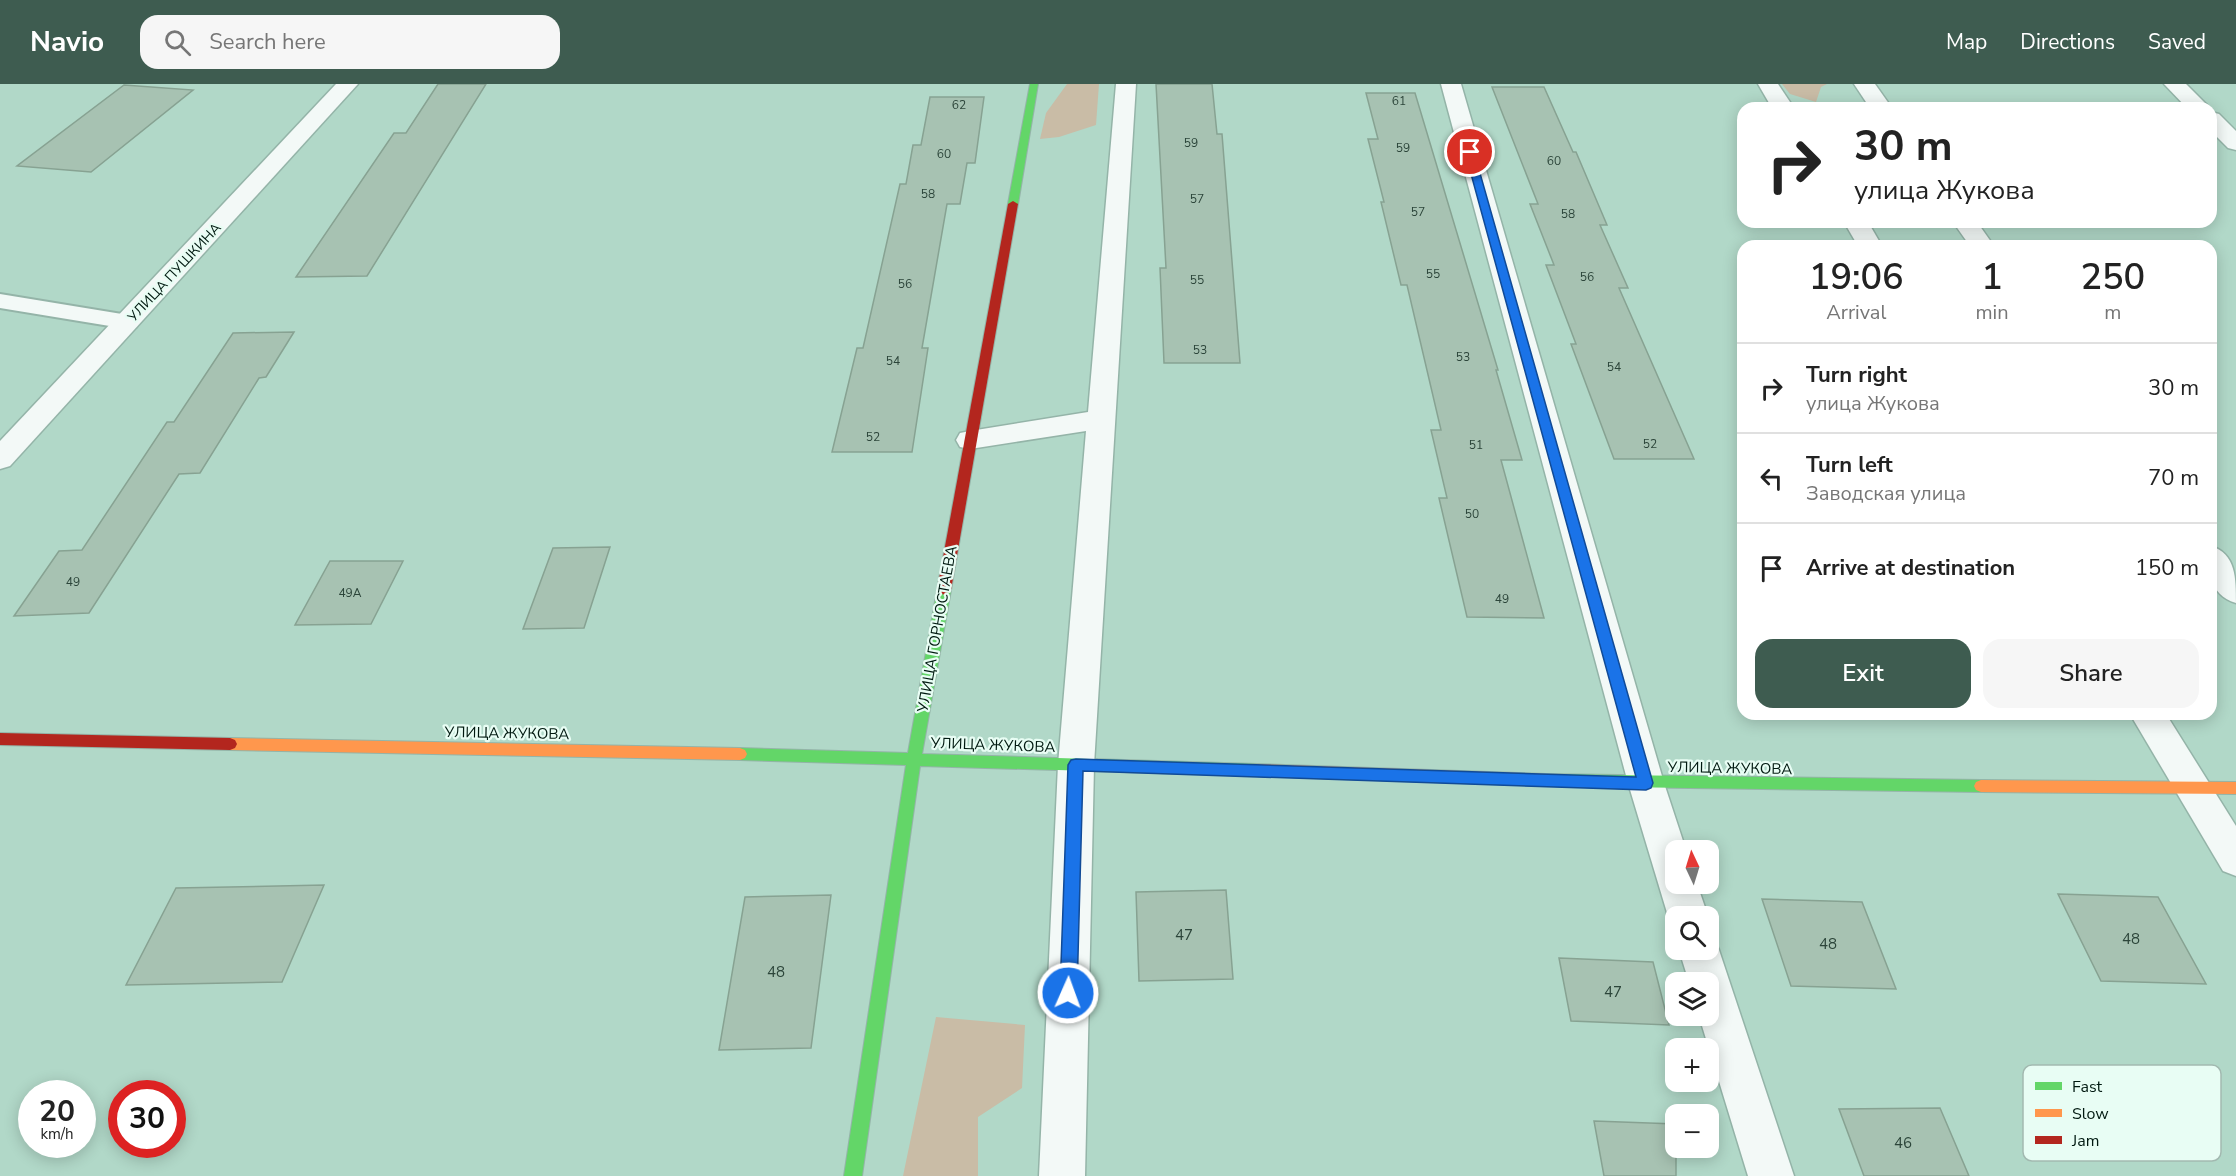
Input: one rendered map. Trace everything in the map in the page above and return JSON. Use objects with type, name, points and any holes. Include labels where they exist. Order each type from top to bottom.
[{"type":"street","name":"УЛИЦА ПУШКИНА","points":[[0,459],[348,84]]},
{"type":"street","name":"УЛИЦА ГОРНОСТАЕВА","points":[[853,1176],[914,758],[1034,84]]},
{"type":"street","points":[[1062,1176],[1076,765],[1126,84]]},
{"type":"street","points":[[1451,84],[1646,783],[1665,843]]},
{"type":"street","points":[[1768,84],[1779,102]]},
{"type":"street","points":[[1864,84],[1877,102]]},
{"type":"street","points":[[2174,84],[2193,102]]},
{"type":"street","points":[[2217,125],[2236,142]]},
{"type":"street","points":[[970,440],[1101,419]]},
{"type":"street","points":[[2217,565],[2236,591]]},
{"type":"street","points":[[2150,720],[2236,859]]},
{"type":"street","name":"УЛИЦА ЖУКОВА","points":[[0,739],[914,758],[1646,783],[2236,789]]},
{"type":"street","points":[[1702,960],[1771,1176]]},
{"type":"lane","points":[[0,301],[128,322]]},
{"type":"shaded area","points":[[1067,84],[1099,84],[1096,125],[1059,137],[1040,139],[1046,113]]},
{"type":"shaded area","points":[[1782,84],[1827,84],[1821,87],[1816,102],[1790,94]]},
{"type":"shaded area","points":[[936,1017],[1025,1025],[1022,1088],[978,1117],[978,1176],[903,1176]]},
{"type":"building","points":[[438,84],[486,84],[367,276],[296,277],[394,133],[406,133]]},
{"type":"building","points":[[1156,84],[1212,84],[1217,134],[1222,134],[1240,363],[1164,363],[1160,268],[1166,268]]},
{"type":"building","points":[[124,85],[193,90],[91,172],[17,166]]},
{"type":"building","points":[[1492,87],[1544,87],[1573,152],[1576,152],[1607,225],[1600,225],[1628,288],[1619,288],[1694,459],[1614,459],[1571,344],[1576,344],[1546,265],[1554,265],[1530,204],[1538,204]]},
{"type":"building","points":[[1366,93],[1415,93],[1498,370],[1496,370],[1522,460],[1501,460],[1544,618],[1467,617],[1439,498],[1447,498],[1431,430],[1441,430],[1407,285],[1401,285],[1381,202],[1384,202],[1368,139],[1378,139]]},
{"type":"building","points":[[930,97],[984,97],[975,163],[967,163],[960,204],[947,204],[922,348],[928,348],[912,452],[832,452],[857,348],[863,348],[900,184],[906,184],[913,145],[921,145]]},
{"type":"building","points":[[294,332],[266,377],[259,378],[200,473],[179,474],[89,613],[14,616],[59,551],[82,550],[167,422],[174,422],[233,333]]},
{"type":"building","points":[[610,547],[584,628],[523,629],[553,548]]},
{"type":"building","points":[[330,561],[403,561],[371,624],[295,625]]},
{"type":"building","points":[[324,885],[282,982],[126,985],[176,888]]},
{"type":"building","points":[[1226,890],[1233,979],[1139,981],[1136,892]]},
{"type":"building","points":[[2058,894],[2158,897],[2206,984],[2101,981]]},
{"type":"building","points":[[831,895],[811,1048],[719,1050],[745,897]]},
{"type":"building","points":[[1762,899],[1862,902],[1896,989],[1791,986]]},
{"type":"building","points":[[1559,958],[1653,962],[1665,1009],[1665,1025],[1571,1021]]},
{"type":"building","points":[[1940,1108],[1969,1176],[1864,1176],[1839,1109]]},
{"type":"building","points":[[1594,1121],[1665,1124],[1665,1158],[1676,1158],[1676,1176],[1604,1176]]},
{"type":"traffic: fast","points":[[1013,204],[1034,84]]},
{"type":"traffic: fast","points":[[853,1176],[914,758],[944,590]]},
{"type":"traffic: fast","points":[[740,754],[1257,770]]},
{"type":"traffic: fast","points":[[1546,780],[1981,786]]},
{"type":"traffic: slow","points":[[230,744],[740,754]]},
{"type":"traffic: slow","points":[[1257,770],[1546,780]]},
{"type":"traffic: slow","points":[[1981,786],[2236,788]]},
{"type":"traffic: jam","points":[[944,590],[1013,204]]},
{"type":"traffic: jam","points":[[0,739],[230,744]]},
{"type":"route","points":[[1068,993],[1076,765],[1646,783],[1470,152]]}]
